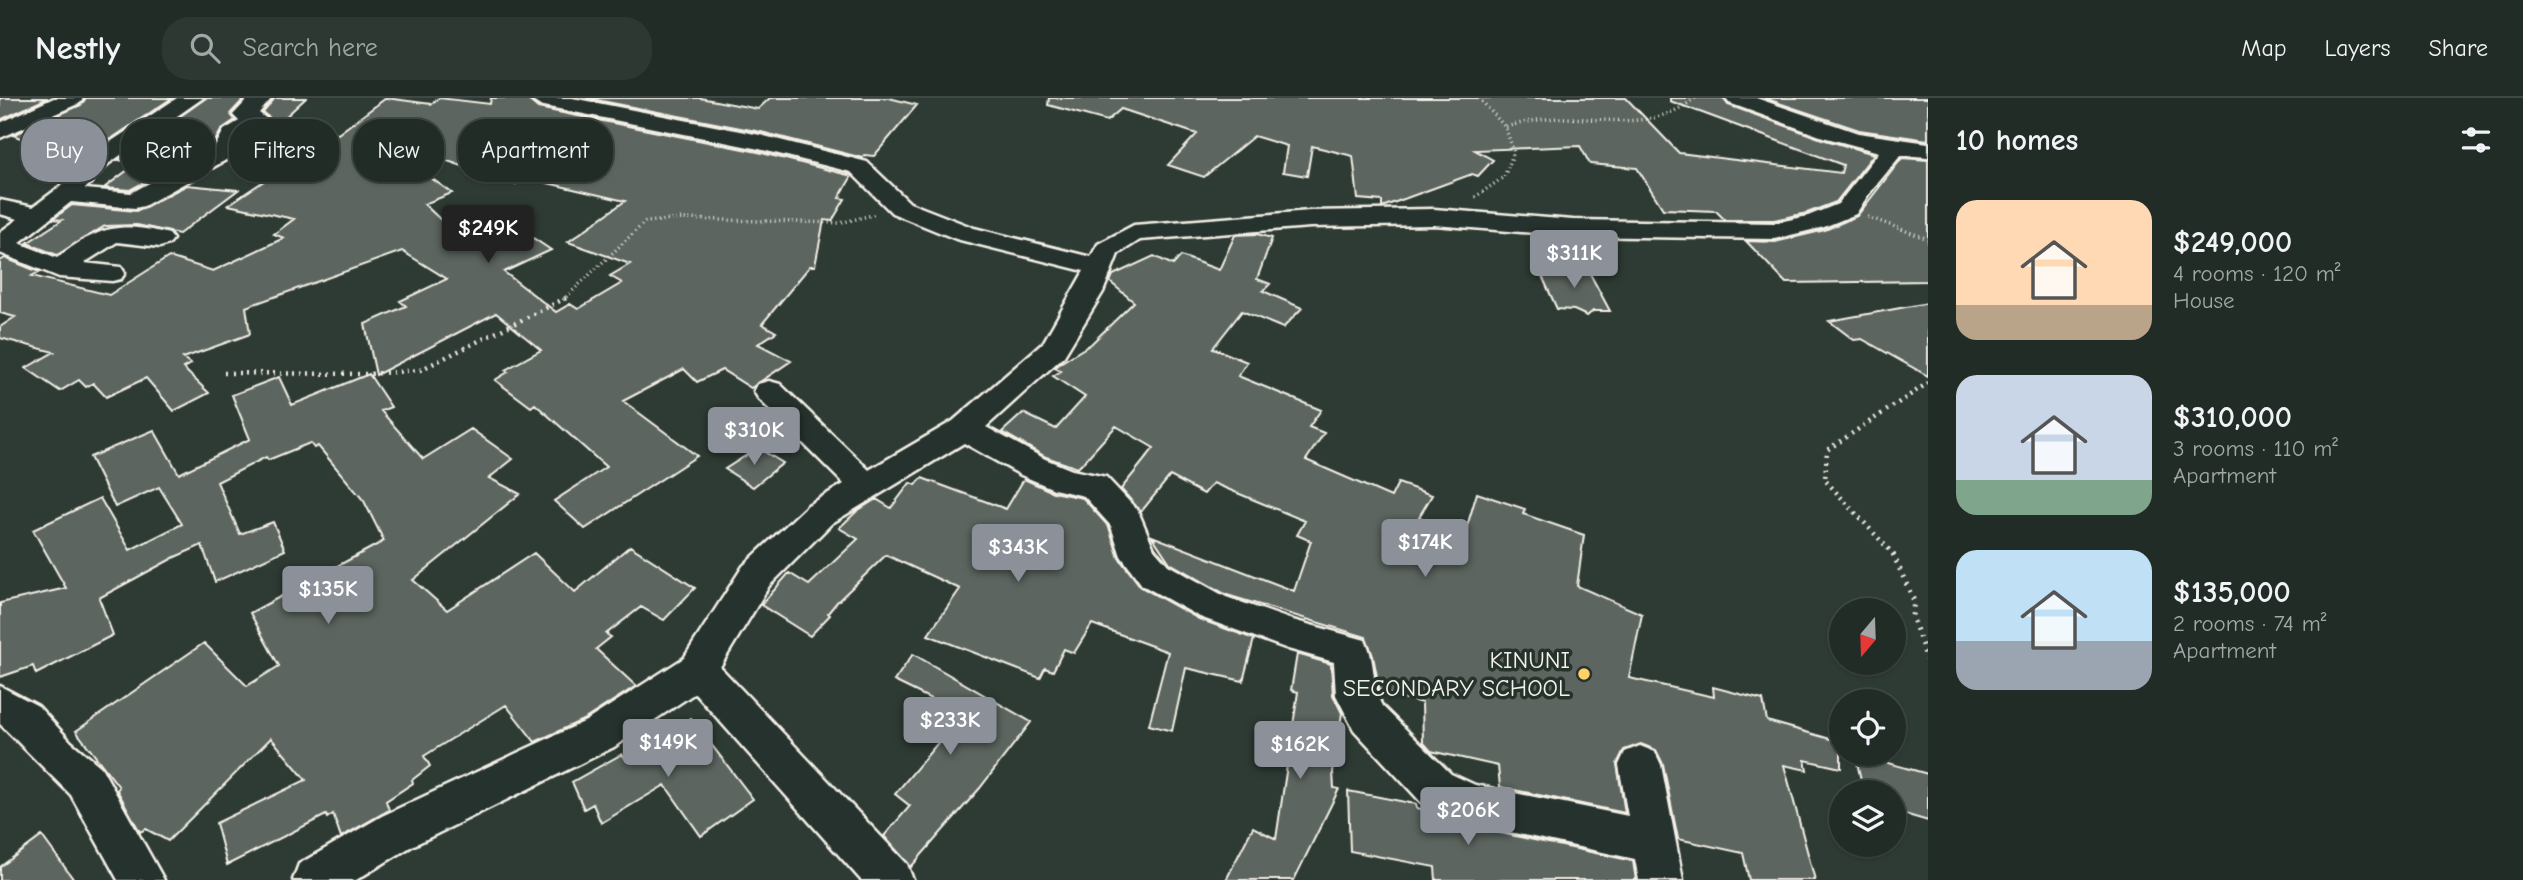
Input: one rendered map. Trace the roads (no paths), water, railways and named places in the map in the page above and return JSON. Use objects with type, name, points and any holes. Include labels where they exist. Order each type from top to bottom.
[{"type":"street","points":[[0,131],[72,98]]},
{"type":"street","points":[[111,273],[59,269],[30,254],[0,245],[66,194],[100,159],[192,98]]},
{"type":"street","points":[[66,194],[135,201],[149,196],[225,151],[232,135],[257,120],[244,115],[261,98]]},
{"type":"street","points":[[540,98],[747,139],[859,167],[901,208],[965,234],[1098,267]]},
{"type":"street","points":[[1737,98],[1844,136],[1894,149],[1928,150]]},
{"type":"street","points":[[315,880],[397,831],[600,734],[698,670],[756,576],[820,514],[964,429],[1054,348],[1089,292],[1107,250],[1134,233],[1270,221],[1434,217],[1573,228],[1774,231],[1815,222],[1847,209],[1857,192],[1894,149]]},
{"type":"street","points":[[0,207],[37,216]]},
{"type":"street","points":[[59,269],[111,233],[160,239]]},
{"type":"street","points":[[769,391],[866,486]]},
{"type":"street","points":[[964,429],[1033,467],[1066,481],[1094,486],[1126,520],[1139,556],[1155,575],[1213,607],[1288,634],[1352,651],[1356,695],[1368,718],[1436,788],[1473,804],[1657,861],[1640,765]]},
{"type":"street","points":[[698,670],[891,880]]},
{"type":"street","points":[[0,703],[24,718],[56,755],[86,781],[142,880]]},
{"type":"place","name":"KINUNI SECONDARY SCHOOL","points":[[1584,674]]}]
